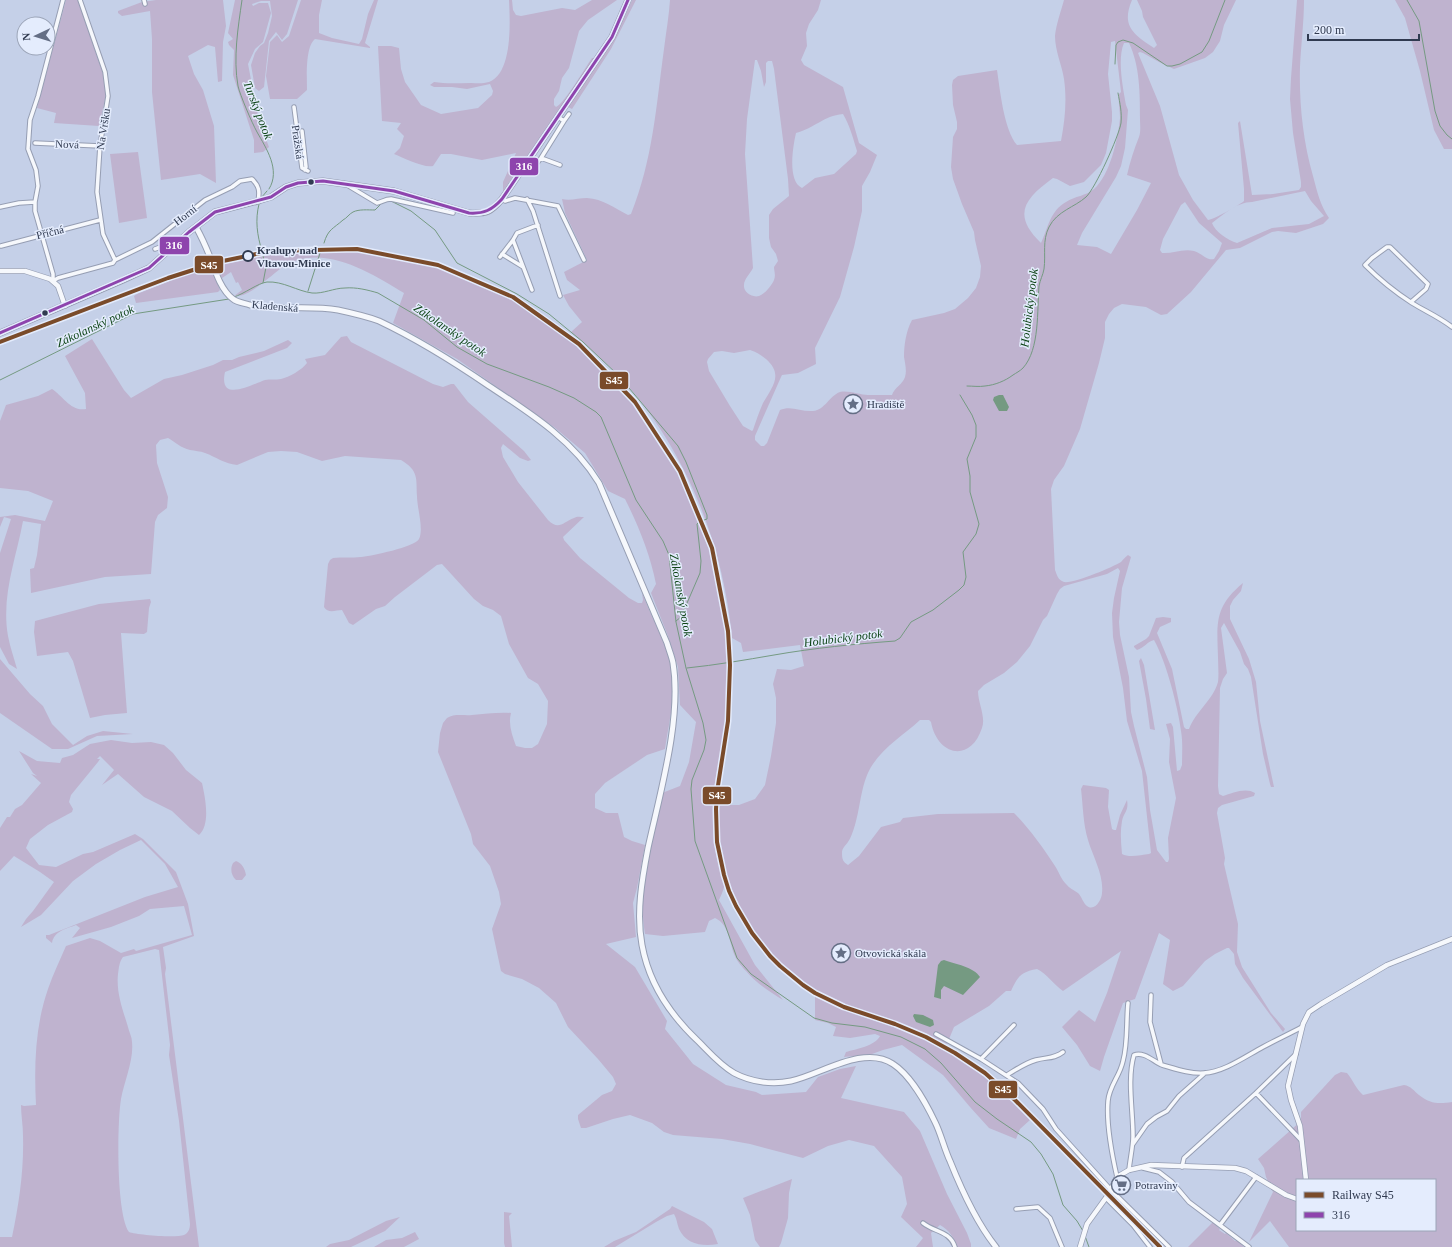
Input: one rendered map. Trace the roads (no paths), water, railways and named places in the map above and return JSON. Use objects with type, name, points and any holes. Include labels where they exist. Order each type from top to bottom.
[{"type":"main road","points":[[0,333],[65,306],[149,268],[180,240],[215,212],[271,197],[286,187],[298,183],[323,181],[394,191],[469,213],[488,213],[504,200],[612,37],[628,0]]},
{"type":"main road","name":"Kladenská","points":[[196,227],[218,277],[230,295],[238,302],[268,308],[332,309],[378,321],[459,365],[517,405],[558,435],[571,447],[592,472],[599,483],[673,660],[675,701],[670,744],[645,862],[639,915],[640,936],[646,963],[657,989],[670,1012],[685,1029],[726,1068],[736,1074],[754,1080],[773,1082],[792,1080],[837,1064],[864,1058],[882,1059],[895,1065],[909,1080],[935,1121],[950,1162],[976,1217],[987,1236],[996,1247]]},
{"type":"street","points":[[53,281],[53,274],[38,223],[35,202],[38,186],[36,170],[28,149],[30,120],[64,0]]},
{"type":"street","name":"Na Vršku","points":[[80,0],[105,72],[108,96],[100,146],[97,192],[100,220],[104,238],[115,260]]},
{"type":"street","name":"Pražská","points":[[294,107],[302,168],[306,170],[302,131]]},
{"type":"street","points":[[538,163],[569,114]]},
{"type":"street","points":[[558,117],[564,121]]},
{"type":"street","name":"Nová","points":[[34,143],[100,146]]},
{"type":"street","points":[[541,158],[560,165]]},
{"type":"street","name":"Horní","points":[[53,281],[58,278],[110,264],[115,260],[152,242],[205,200],[232,187],[240,181],[252,178],[259,188],[260,192],[258,201]]},
{"type":"street","points":[[345,184],[376,203],[382,202],[386,199],[391,199],[453,213]]},
{"type":"street","points":[[504,200],[515,198],[527,199],[558,206],[584,260]]},
{"type":"street","points":[[527,199],[533,211],[560,296]]},
{"type":"street","points":[[0,207],[19,203],[35,202]]},
{"type":"street","name":"Příčná","points":[[1,246],[41,234],[100,220]]},
{"type":"street","points":[[524,268],[501,256],[517,233],[538,226]]},
{"type":"street","points":[[155,249],[180,240]]},
{"type":"street","points":[[513,240],[532,290]]},
{"type":"street","points":[[1411,302],[1426,289],[1428,284],[1390,246],[1387,247],[1365,265],[1383,282],[1411,302],[1440,318],[1452,327]]},
{"type":"street","points":[[0,271],[25,271],[53,281],[58,286],[65,306]]},
{"type":"street","points":[[1306,1179],[1300,1126],[1288,1086],[1305,1018],[1311,1011],[1387,965],[1452,939]]},
{"type":"street","points":[[1151,995],[1150,1022],[1161,1064]]},
{"type":"street","points":[[1080,1247],[1091,1217],[1106,1198],[1117,1177],[1108,1120],[1108,1100],[1111,1088],[1118,1077],[1124,1060],[1128,1003]]},
{"type":"street","points":[[981,1059],[1014,1024]]},
{"type":"street","points":[[1129,1170],[1133,1138],[1131,1096],[1132,1062],[1134,1055],[1142,1055],[1161,1064],[1186,1072],[1204,1073],[1215,1071],[1240,1060],[1302,1027]]},
{"type":"street","points":[[936,1034],[1008,1075],[1018,1083],[1043,1109],[1056,1129],[1111,1190],[1169,1247]]},
{"type":"street","points":[[1008,1075],[1025,1064],[1037,1060],[1056,1057],[1063,1052]]},
{"type":"street","points":[[1182,1167],[1184,1158],[1256,1093],[1296,1054]]},
{"type":"street","points":[[1132,1145],[1147,1124],[1167,1111],[1179,1096],[1204,1073]]},
{"type":"street","points":[[1256,1093],[1302,1141]]},
{"type":"street","points":[[1117,1177],[1129,1170],[1151,1165],[1234,1168],[1246,1171],[1286,1196],[1296,1199]]},
{"type":"street","points":[[1142,1167],[1159,1172],[1172,1182],[1189,1202],[1249,1247]]},
{"type":"street","points":[[1220,1225],[1256,1177]]},
{"type":"street","points":[[1106,1198],[1128,1220],[1150,1247]]},
{"type":"street","points":[[1016,1209],[1038,1207],[1050,1218],[1062,1247]]},
{"type":"street","points":[[923,1223],[946,1234],[953,1242],[955,1247]]},
{"type":"waterway","name":"Turský potok","points":[[242,0],[236,54],[238,86],[249,116],[271,159],[273,174],[269,189]]},
{"type":"waterway","name":"Holubický potok","points":[[1115,64],[1116,45],[1118,42],[1123,40],[1133,43],[1167,66],[1180,64],[1202,52],[1209,41],[1225,0]]},
{"type":"waterway","name":"Holubický potok","points":[[1407,0],[1419,21],[1435,111],[1440,126],[1452,139]]},
{"type":"waterway","name":"Holubický potok","points":[[967,386],[992,385],[1000,382],[1021,370],[1028,360],[1032,351],[1037,329],[1039,286],[1045,263],[1045,242],[1047,232],[1052,222],[1061,213],[1082,201],[1086,197],[1101,173],[1116,139],[1121,123],[1118,93]]},
{"type":"waterway","name":"Turský potok","points":[[261,198],[267,191]]},
{"type":"waterway","points":[[391,201],[411,211],[435,230],[457,263],[517,294],[549,314],[583,342],[618,375],[678,446],[686,462],[707,515],[707,519],[697,524],[701,561],[700,573],[681,617],[676,621]]},
{"type":"waterway","name":"Turský potok","points":[[259,204],[257,228],[262,251]]},
{"type":"waterway","points":[[324,243],[331,230],[352,213],[361,210],[375,210],[381,204]]},
{"type":"waterway","points":[[308,291],[321,250]]},
{"type":"waterway","name":"Turský potok","points":[[263,256],[266,267],[263,283]]},
{"type":"waterway","name":"Zákolanský potok","points":[[234,297],[259,284],[267,282],[279,283],[312,293],[349,288],[362,289],[378,293],[424,320],[457,347],[487,364],[574,398],[596,412],[601,417],[636,500],[663,541],[669,555],[676,622],[686,668],[703,723],[706,740],[704,750],[692,780],[691,789],[695,841],[737,958],[751,974],[814,1018],[832,1023],[865,1027],[901,1037],[925,1049],[941,1063],[975,1102],[1031,1142],[1041,1154],[1053,1174],[1063,1205],[1077,1221],[1083,1231]]},
{"type":"waterway","name":"Zákolanský potok","points":[[0,380],[133,314],[229,299]]},
{"type":"waterway","name":"Holubický potok","points":[[687,668],[819,648],[895,641],[900,638],[911,622],[933,610],[959,590],[964,585],[966,577],[963,552],[976,534],[979,524],[970,492],[970,476],[967,459],[976,437],[976,425],[960,395]]},
{"type":"waterway","name":"Zákolanský potok","points":[[1085,1236],[1089,1247]]},
{"type":"rail line","name":"S45","points":[[0,342],[168,278],[218,262],[271,251],[357,249],[438,265],[513,297],[579,344],[635,402],[680,471],[712,548],[728,631],[730,665],[728,721],[717,792],[717,842],[729,891],[752,933],[780,966],[815,993],[844,1007],[895,1024],[926,1037],[955,1053],[985,1073],[1015,1100],[1160,1247]]},
{"type":"place","name":"Kralupy nad Vltavou-Minice","points":[[248,256]]},
{"type":"place","name":"Hradiště","points":[[853,404]]},
{"type":"place","name":"Otvovická skála","points":[[841,953]]},
{"type":"place","name":"Potraviny","points":[[1121,1185]]}]
